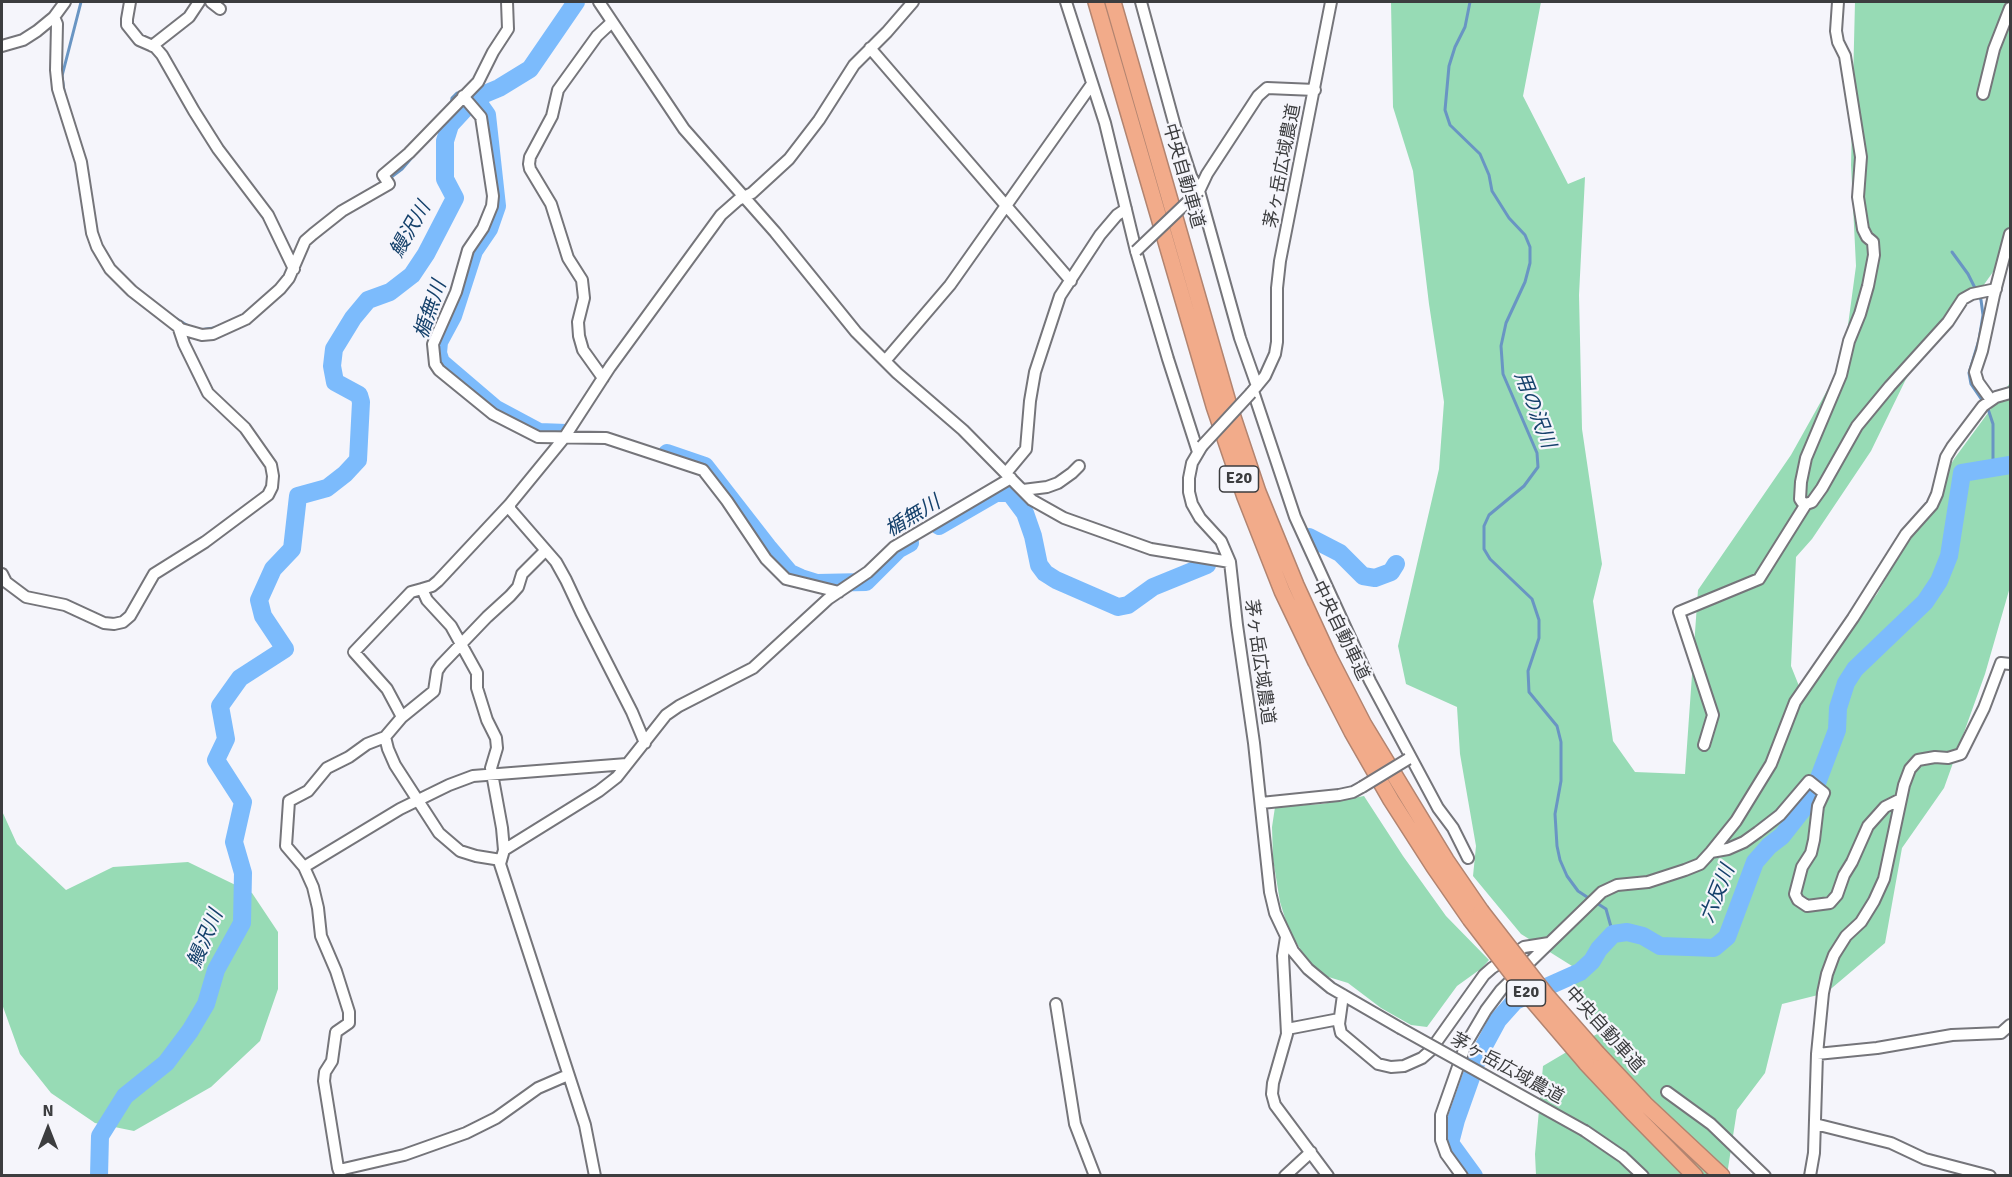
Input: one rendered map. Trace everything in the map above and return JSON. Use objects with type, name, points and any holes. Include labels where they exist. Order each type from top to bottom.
[{"type":"highway","name":"中央自動車道","points":[[1096,2],[1214,406],[1245,497],[1282,591],[1316,662],[1363,752],[1427,858],[1547,996],[1634,1114],[1695,1176]]},
{"type":"highway","name":"中央自動車道","points":[[1113,2],[1228,402],[1258,492],[1287,565],[1329,657],[1364,725],[1475,915]]},
{"type":"highway","name":"中央自動車道","points":[[1592,1058],[1722,1176]]},
{"type":"street","points":[[2,46],[23,40],[37,31],[54,17],[65,2]]},
{"type":"street","points":[[130,2],[127,25],[139,40],[152,46],[162,55],[218,148],[268,215],[294,269]]},
{"type":"street","points":[[152,46],[189,17],[199,2]]},
{"type":"street","points":[[211,2],[220,9]]},
{"type":"street","points":[[54,17],[57,24],[58,89],[81,162],[92,233],[97,247],[110,269],[132,291],[178,326],[202,335],[213,334],[246,319],[280,289],[294,269],[305,241],[387,181],[383,175],[409,153],[478,82],[508,29],[507,2]]},
{"type":"street","points":[[599,2],[684,129],[775,232],[856,332],[963,430],[1032,500],[1064,518],[1151,549],[1230,562]]},
{"type":"street","points":[[402,717],[387,689],[354,652],[411,592],[432,586],[438,581],[510,504],[564,438],[603,378],[721,215],[772,177],[803,142],[854,65],[913,2]]},
{"type":"street","points":[[1066,2],[1105,123],[1136,251],[1168,359],[1200,449]]},
{"type":"street","points":[[1140,2],[1176,130],[1191,176],[1199,191],[1254,390],[1295,517],[1370,681],[1410,758],[1438,808],[1453,828],[1468,858]]},
{"type":"street","name":"茅ヶ岳広域農道","points":[[1331,2],[1280,261],[1275,354],[1271,365],[1254,390],[1200,449],[1192,463],[1189,478],[1192,504],[1200,518],[1221,541],[1230,562],[1270,892],[1275,913],[1293,951],[1308,969],[1331,988],[1585,1131],[1623,1157],[1643,1176]]},
{"type":"street","points":[[1806,504],[1800,499],[1806,458],[1841,375],[1849,341],[1868,286],[1874,255],[1873,242],[1863,229],[1858,197],[1860,157],[1845,56],[1836,32],[1838,2]]},
{"type":"street","points":[[1983,94],[1994,49],[2010,8]]},
{"type":"street","points":[[603,378],[583,350],[579,336],[578,322],[584,298],[582,280],[568,258],[551,204],[529,164],[530,157],[552,116],[558,90],[597,36],[612,22]]},
{"type":"street","points":[[870,48],[1071,281]]},
{"type":"street","points":[[885,361],[950,285],[1092,84]]},
{"type":"street","points":[[1136,251],[1199,191],[1258,96],[1267,88],[1315,90]]},
{"type":"street","points":[[467,94],[481,117],[493,196],[492,206],[483,228],[468,250],[456,292],[433,344],[435,364],[439,370],[493,414],[538,436],[606,438],[703,470],[766,559],[786,579],[843,589]]},
{"type":"street","points":[[385,737],[395,765],[439,833],[460,851],[476,856],[503,855],[599,791],[617,777],[666,716],[679,706],[753,668],[828,599],[868,572],[894,547],[1009,476],[1026,449],[1035,372],[1060,296],[1100,236],[1117,215],[1126,209]]},
{"type":"street","points":[[1987,402],[1975,372],[2010,234]]},
{"type":"street","points":[[1704,745],[1713,715],[1679,612],[1759,579],[1806,504],[1812,502],[1822,488],[1857,426],[1948,322],[1963,299],[1996,289]]},
{"type":"street","points":[[2,574],[6,582],[26,597],[65,605],[104,623],[123,622],[130,616],[154,574],[205,542],[268,495],[272,487],[271,465],[245,428],[208,393],[184,344],[178,326]]},
{"type":"street","points":[[1462,1176],[1446,1154],[1441,1140],[1441,1115],[1466,1044],[1491,1003],[1501,990],[1602,892],[1617,885],[1648,882],[1685,870],[1700,864],[1711,852],[1736,821],[1771,764],[1796,702],[1906,534],[1932,505],[1946,457],[1987,402],[2010,393]]},
{"type":"street","points":[[1023,490],[1058,483],[1079,466]]},
{"type":"street","points":[[510,504],[510,509],[556,562],[632,712],[645,743]]},
{"type":"street","points":[[545,551],[522,574],[518,587],[510,596],[487,617],[437,671],[434,691],[402,717],[385,737],[367,744],[349,757],[327,768],[308,791],[289,801],[286,846],[304,867],[314,887],[321,936],[336,971],[349,1012],[350,1023],[336,1032],[332,1061],[325,1072],[324,1080],[340,1173],[404,1155],[466,1133],[496,1118],[538,1088],[568,1075]]},
{"type":"street","points":[[422,589],[427,600],[451,626],[477,673],[477,688],[487,720],[496,738],[497,748],[491,768],[502,828],[503,855],[500,864],[585,1125],[595,1176]]},
{"type":"street","points":[[1810,1176],[1814,1153],[1817,1054],[1823,993],[1834,955],[1846,936],[1861,922],[1884,879],[1901,799],[1910,769],[1918,760],[1935,757],[1948,758],[1962,754],[1984,708],[2001,663],[2010,664]]},
{"type":"street","points":[[1261,803],[1353,792],[1410,758]]},
{"type":"street","points":[[304,867],[418,800],[473,776],[627,764]]},
{"type":"street","points":[[1711,852],[1728,849],[1744,842],[1780,815],[1809,780],[1824,793],[1818,806],[1811,853],[1802,867],[1795,894],[1798,900],[1807,906],[1830,903],[1837,895],[1844,875],[1868,826],[1885,807],[1901,799]]},
{"type":"street","points":[[1286,937],[1283,956],[1287,1029],[1272,1094],[1275,1105],[1328,1176]]},
{"type":"street","points":[[1343,995],[1339,1019],[1341,1033],[1378,1064],[1391,1067],[1404,1066],[1430,1051],[1491,968],[1524,947],[1549,943]]},
{"type":"street","points":[[1056,1004],[1075,1124],[1095,1176]]},
{"type":"street","points":[[1287,1029],[1339,1019]]},
{"type":"street","points":[[1817,1054],[1877,1048],[1952,1035],[2001,1033],[2010,1025]]},
{"type":"street","points":[[1667,1092],[1711,1124],[1766,1176]]},
{"type":"street","points":[[1815,1124],[1891,1143],[1925,1159],[1990,1176]]},
{"type":"street","points":[[1285,1176],[1311,1152]]},
{"type":"green space","points":[[1391,2],[1541,2],[1523,96],[1568,184],[1585,177],[1579,295],[1582,429],[1602,564],[1593,601],[1613,741],[1635,772],[1685,774],[1698,590],[1791,455],[1843,362],[1856,266],[1851,165],[1855,2],[2010,2],[2010,248],[1983,286],[1931,337],[1905,381],[1871,451],[1812,539],[1796,557],[1791,666],[1801,691],[1877,594],[1954,459],[2010,383],[2010,587],[1985,674],[1944,788],[1902,848],[1885,943],[1826,993],[1782,1004],[1765,1073],[1737,1110],[1727,1175],[1536,1175],[1535,1154],[1543,1066],[1597,1034],[1588,1015],[1568,994],[1580,971],[1521,934],[1473,876],[1476,846],[1460,754],[1457,707],[1406,684],[1398,646],[1439,469],[1444,402],[1429,304],[1413,171],[1393,107]]},
{"type":"green space","points":[[1364,796],[1446,916],[1489,960],[1457,986],[1427,1027],[1411,1025],[1381,1008],[1348,983],[1322,975],[1304,955],[1289,931],[1280,902],[1273,859],[1272,827],[1275,807],[1322,804]]},
{"type":"green space","points":[[2,811],[17,844],[66,890],[113,867],[188,862],[252,893],[278,932],[278,989],[260,1041],[211,1087],[134,1131],[95,1123],[51,1093],[20,1054],[2,1004]]},
{"type":"waterway","name":"楯無川","points":[[64,91],[62,76],[81,2]]},
{"type":"waterway","name":"鰻沢川","points":[[99,1176],[100,1136],[125,1096],[166,1063],[190,1031],[206,1004],[216,970],[242,923],[243,873],[234,842],[243,802],[216,760],[226,739],[220,706],[240,678],[285,649],[263,616],[259,600],[273,569],[292,549],[298,496],[327,488],[358,460],[361,402],[359,395],[335,382],[332,366],[334,349],[353,318],[368,300],[390,292],[412,275],[426,254],[455,198],[445,179],[445,141],[450,125],[475,98],[499,88],[530,69],[576,2]]},
{"type":"waterway","name":"用の沢川","points":[[1470,2],[1465,27],[1449,66],[1445,110],[1450,125],[1480,154],[1489,175],[1492,191],[1509,218],[1525,235],[1530,247],[1530,263],[1525,282],[1506,323],[1501,346],[1503,374],[1537,453],[1538,467],[1524,486],[1489,515],[1484,526],[1484,549],[1490,559],[1532,599],[1539,620],[1539,638],[1528,671],[1529,692],[1557,726],[1561,742],[1561,781],[1555,814],[1557,846],[1567,876],[1578,891],[1590,899]]},
{"type":"waterway","name":"楯無川","points":[[451,105],[452,98],[460,93]]},
{"type":"waterway","name":"楯無川","points":[[475,98],[487,115],[497,206],[489,229],[474,251],[453,316],[439,342],[438,353],[441,362],[496,409],[539,432],[567,433]]},
{"type":"waterway","name":"楯無川","points":[[390,178],[402,169],[421,147]]},
{"type":"waterway","points":[[1952,252],[1968,274],[1981,300],[1983,315],[1979,340],[1969,373],[1971,384],[1988,409],[1993,424],[1993,469]]},
{"type":"waterway","name":"楯無川","points":[[175,318],[190,327]]},
{"type":"waterway","name":"楯無川","points":[[199,330],[214,328]]},
{"type":"waterway","name":"楯無川","points":[[667,453],[705,466],[790,573],[801,578],[817,583],[866,582],[899,549],[910,543]]},
{"type":"waterway","name":"六反川","points":[[1474,1176],[1450,1143],[1479,1055],[1498,1020],[1515,1001],[1580,972],[1592,961],[1599,949],[1613,934],[1627,932],[1643,936],[1660,946],[1714,948],[1727,937],[1755,862],[1769,846],[1782,836],[1811,799],[1837,730],[1838,708],[1846,683],[1855,669],[1925,602],[1939,581],[1949,556],[1962,473],[2010,465]]},
{"type":"waterway","name":"楯無川","points":[[939,526],[996,493],[1010,493],[1025,513],[1039,565],[1045,573],[1118,607],[1128,605],[1153,587],[1207,565]]},
{"type":"waterway","name":"楯無川","points":[[1309,537],[1340,553],[1363,576],[1375,578],[1391,572],[1396,564]]},
{"type":"waterway","name":"用の沢川","points":[[1595,902],[1606,909],[1613,934]]}]
